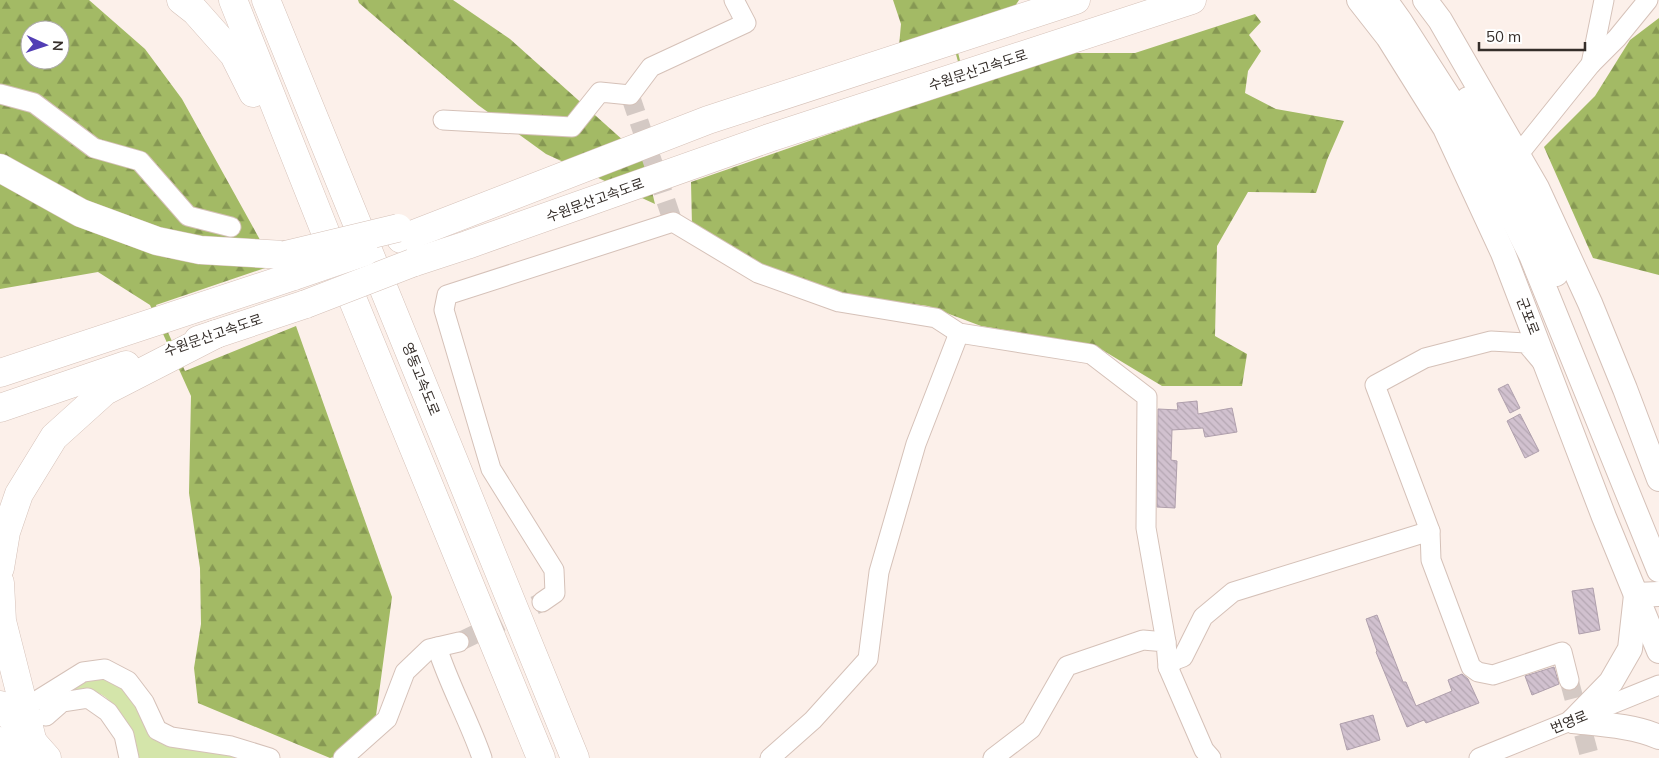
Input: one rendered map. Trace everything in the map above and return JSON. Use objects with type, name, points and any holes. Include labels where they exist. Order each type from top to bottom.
[{"type":"highway","points":[[182,0],[195,10],[234,55],[334,254]]},
{"type":"highway","points":[[233,0],[334,254],[541,758]]},
{"type":"highway","name":"영동고속도로","points":[[266,0],[575,758]]},
{"type":"highway","name":"수원문산고속도로","points":[[0,408],[306,304],[404,243],[473,212],[708,120],[1076,0]]},
{"type":"highway","name":"수원문산고속도로","points":[[0,373],[289,266],[404,243],[467,245],[769,138],[1192,0]]},
{"type":"highway","points":[[0,168],[81,213],[157,241],[289,266]]},
{"type":"highway","points":[[0,568],[6,532],[19,494],[54,437],[105,390],[216,334]]},
{"type":"highway","points":[[0,583],[2,620],[24,751]]},
{"type":"highway","points":[[0,704],[24,751]]},
{"type":"highway","points":[[0,732],[24,751]]},
{"type":"main road","name":"군포로","points":[[1359,0],[1388,37],[1445,128],[1503,252],[1604,517],[1659,652]]},
{"type":"main road","name":"군포로","points":[[1385,0],[1459,113],[1531,255],[1659,570]]},
{"type":"main road","points":[[1404,0],[1434,43],[1487,131],[1539,231],[1659,531]]},
{"type":"main road","points":[[1426,0],[1440,20],[1537,188],[1590,304],[1658,476]]},
{"type":"main road","points":[[1573,720],[1611,682],[1630,649],[1636,595],[1659,594]]},
{"type":"main road","points":[[1573,720],[1624,728],[1659,737]]},
{"type":"street","points":[[443,120],[572,127],[600,92],[630,95],[651,67],[746,23],[734,0]]},
{"type":"street","points":[[1591,64],[1604,0]]},
{"type":"street","points":[[1518,155],[1591,64],[1617,38],[1648,0]]},
{"type":"street","points":[[0,94],[34,103],[94,148],[140,161],[188,216],[231,227]]},
{"type":"street","points":[[542,602],[555,593],[554,570],[491,468],[444,310],[447,295],[673,222],[758,273],[839,302],[936,318],[959,333],[1091,354],[1148,397],[1146,528],[1166,642],[1168,667],[1207,755]]},
{"type":"street","points":[[770,758],[813,720],[868,659],[879,572],[916,444],[959,333]]},
{"type":"street","points":[[1549,371],[1526,343],[1491,341],[1425,358],[1375,385],[1430,531],[1431,560],[1471,667],[1478,672],[1493,675],[1562,652],[1569,680]]},
{"type":"street","points":[[1168,667],[1175,660],[1183,656],[1203,618],[1233,592],[1430,531]]},
{"type":"street","points":[[993,758],[1031,729],[1067,666],[1143,640],[1166,642]]},
{"type":"street","points":[[343,758],[387,719],[405,672],[429,648],[459,642]]},
{"type":"street","points":[[437,647],[444,668],[472,728],[482,758]]},
{"type":"street","points":[[129,758],[124,735],[108,712],[88,698],[62,702],[42,708],[83,672],[105,669],[128,681],[144,702],[157,730],[172,737],[231,746],[270,758]]},
{"type":"street","name":"번영로","points":[[1479,758],[1659,685]]},
{"type":"green space","points":[[0,0],[89,0],[145,49],[182,99],[274,265],[156,305],[185,371],[296,326],[392,597],[372,745],[330,758],[198,703],[194,668],[201,624],[200,568],[189,493],[191,396],[150,305],[98,272],[0,289]]},
{"type":"green space","points":[[358,0],[453,0],[510,39],[644,159],[655,204],[546,154],[478,105],[359,3]]},
{"type":"green space","points":[[893,0],[1019,0],[1015,6],[952,28],[966,85],[1065,53],[1135,53],[1255,14],[1261,22],[1249,35],[1261,51],[1248,71],[1245,93],[1276,109],[1344,121],[1327,160],[1316,193],[1248,192],[1217,246],[1215,336],[1247,354],[1242,386],[1162,386],[1094,345],[981,326],[928,306],[841,295],[761,264],[692,226],[691,182],[965,87],[949,29],[899,46],[901,24]]},
{"type":"green space","points":[[1659,18],[1659,275],[1593,258],[1544,147],[1595,96],[1630,40]]},
{"type":"green space","points":[[102,677],[121,681],[148,722],[251,758],[138,758],[129,730],[119,712],[106,697],[89,691],[59,694],[80,680]]},
{"type":"building","points":[[1508,384],[1520,408],[1510,413],[1498,389]]},
{"type":"building","points":[[1197,401],[1198,414],[1232,408],[1237,432],[1205,437],[1203,428],[1172,430],[1171,460],[1177,461],[1175,508],[1157,507],[1158,409],[1178,410],[1177,403]]},
{"type":"building","points":[[1520,414],[1539,451],[1525,458],[1507,421]]},
{"type":"building","points":[[1593,588],[1600,630],[1579,634],[1572,591]]},
{"type":"building","points":[[1377,615],[1403,682],[1406,682],[1416,706],[1452,691],[1448,680],[1462,674],[1468,679],[1479,703],[1426,723],[1424,720],[1407,727],[1376,652],[1366,619]]},
{"type":"building","points":[[1554,667],[1559,684],[1532,695],[1525,676]]},
{"type":"building","points":[[1373,715],[1380,740],[1347,750],[1340,724]]},
{"type":"tunnel","points":[[630,95],[673,222]]},
{"type":"tunnel","points":[[459,642],[542,602]]},
{"type":"tunnel","points":[[1569,680],[1590,758]]}]
